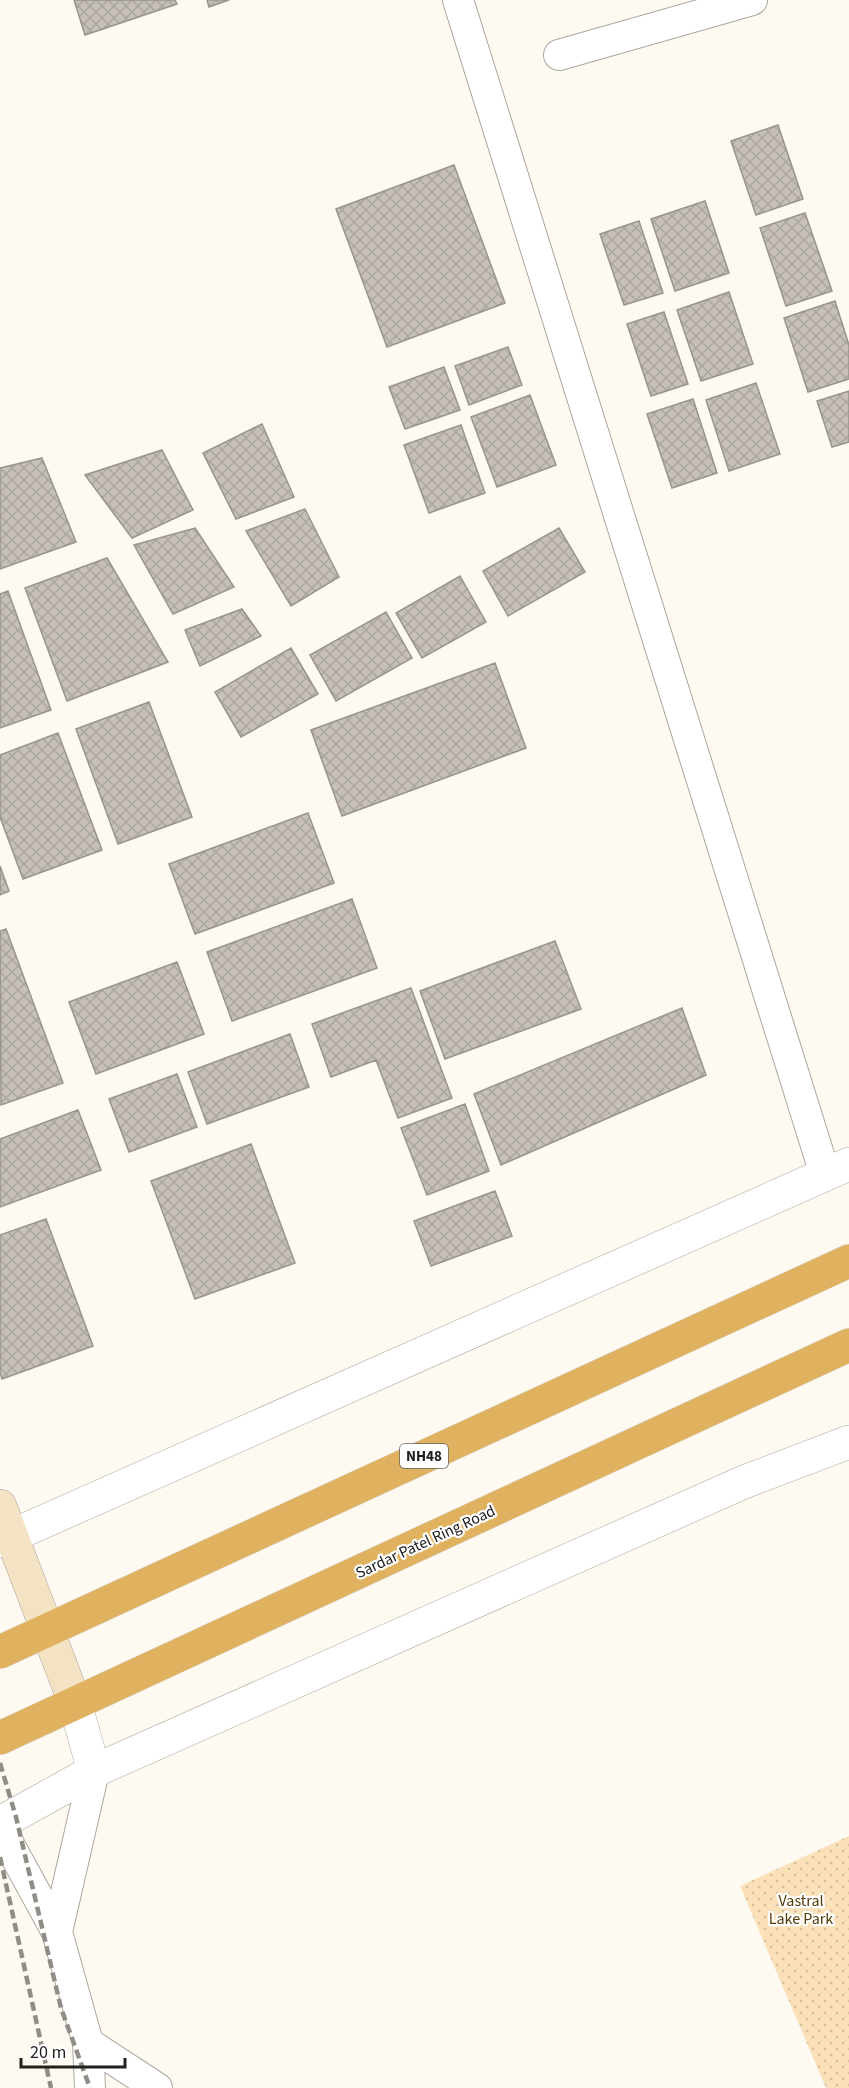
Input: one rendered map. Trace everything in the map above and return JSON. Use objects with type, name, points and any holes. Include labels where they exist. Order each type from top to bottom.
[{"type":"highway","name":"NH48","points":[[0,1652],[849,1261]]},
{"type":"highway","name":"Sardar Patel Ring Road","points":[[0,1738],[849,1345]]},
{"type":"main road","points":[[0,1506],[6,1539],[75,1703]]},
{"type":"street","points":[[6,1539],[837,1169],[458,0]]},
{"type":"street","points":[[559,55],[752,0]]},
{"type":"street","points":[[0,1823],[94,1771],[744,1482],[849,1442]]},
{"type":"street","points":[[57,1932],[94,1771],[75,1703]]},
{"type":"street","points":[[0,1828],[57,1932],[88,2043],[90,2088]]},
{"type":"street","points":[[88,2043],[157,2088]]},
{"type":"green space","name":"Vastral Lake Park","points":[[849,1836],[849,2088],[826,2088],[740,1886]]},
{"type":"building","points":[[74,0],[175,0],[177,4],[85,35]]},
{"type":"building","points":[[207,0],[229,0],[209,7]]},
{"type":"building","points":[[778,125],[803,199],[756,215],[731,141]]},
{"type":"building","points":[[454,165],[505,303],[387,347],[336,209]]},
{"type":"building","points":[[705,201],[729,273],[675,291],[651,219]]},
{"type":"building","points":[[805,213],[832,291],[786,306],[760,228]]},
{"type":"building","points":[[639,221],[663,293],[624,305],[600,234]]},
{"type":"building","points":[[729,292],[753,364],[701,381],[677,310]]},
{"type":"building","points":[[835,301],[849,345],[849,379],[808,392],[784,318]]},
{"type":"building","points":[[664,312],[688,384],[651,396],[627,324]]},
{"type":"building","points":[[508,347],[522,385],[469,405],[455,366]]},
{"type":"building","points":[[444,367],[460,410],[405,429],[389,387]]},
{"type":"building","points":[[756,383],[780,454],[729,471],[706,400]]},
{"type":"building","points":[[849,391],[849,442],[832,447],[817,401]]},
{"type":"building","points":[[530,395],[556,465],[497,487],[471,417]]},
{"type":"building","points":[[693,399],[717,473],[672,488],[647,414]]},
{"type":"building","points":[[262,424],[294,497],[236,519],[203,453]]},
{"type":"building","points":[[461,425],[485,493],[429,513],[404,445]]},
{"type":"building","points":[[162,450],[193,510],[132,538],[85,475]]},
{"type":"building","points":[[42,458],[76,542],[0,569],[0,468]]},
{"type":"building","points":[[305,509],[339,577],[291,606],[246,531]]},
{"type":"building","points":[[195,528],[234,587],[173,614],[134,545]]},
{"type":"building","points":[[559,528],[585,572],[508,616],[483,571]]},
{"type":"building","points":[[107,558],[168,662],[67,701],[25,588]]},
{"type":"building","points":[[460,576],[486,622],[422,658],[396,613]]},
{"type":"building","points":[[8,591],[51,710],[0,728],[0,594]]},
{"type":"building","points":[[242,609],[261,636],[200,666],[185,630]]},
{"type":"building","points":[[386,612],[412,658],[336,701],[310,655]]},
{"type":"building","points":[[291,648],[318,694],[241,737],[215,692]]},
{"type":"building","points":[[495,663],[526,748],[342,816],[311,730]]},
{"type":"building","points":[[149,702],[192,817],[118,844],[76,729]]},
{"type":"building","points":[[58,733],[102,850],[23,879],[0,817],[0,755]]},
{"type":"building","points":[[308,813],[334,883],[195,934],[169,864]]},
{"type":"building","points":[[0,866],[9,891],[0,895]]},
{"type":"building","points":[[352,899],[377,968],[232,1021],[207,952]]},
{"type":"building","points":[[6,929],[63,1083],[1,1105],[0,931]]},
{"type":"building","points":[[555,941],[581,1009],[445,1059],[420,991]]},
{"type":"building","points":[[177,962],[204,1034],[96,1074],[69,1002]]},
{"type":"building","points":[[411,988],[452,1098],[398,1118],[376,1060],[331,1077],[312,1024]]},
{"type":"building","points":[[682,1008],[706,1075],[501,1165],[474,1094]]},
{"type":"building","points":[[290,1034],[309,1087],[207,1124],[188,1072]]},
{"type":"building","points":[[177,1074],[197,1127],[129,1152],[109,1099]]},
{"type":"building","points":[[465,1104],[489,1171],[427,1195],[401,1128]]},
{"type":"building","points":[[78,1110],[101,1170],[0,1207],[0,1139]]},
{"type":"building","points":[[251,1144],[295,1263],[195,1299],[151,1181]]},
{"type":"building","points":[[495,1191],[512,1236],[431,1266],[414,1221]]},
{"type":"building","points":[[46,1219],[93,1346],[2,1379],[0,1373],[0,1235]]},
{"type":"railway","points":[[0,1763],[16,1817],[61,2008],[90,2088]]},
{"type":"railway","points":[[0,1857],[51,2088]]}]
